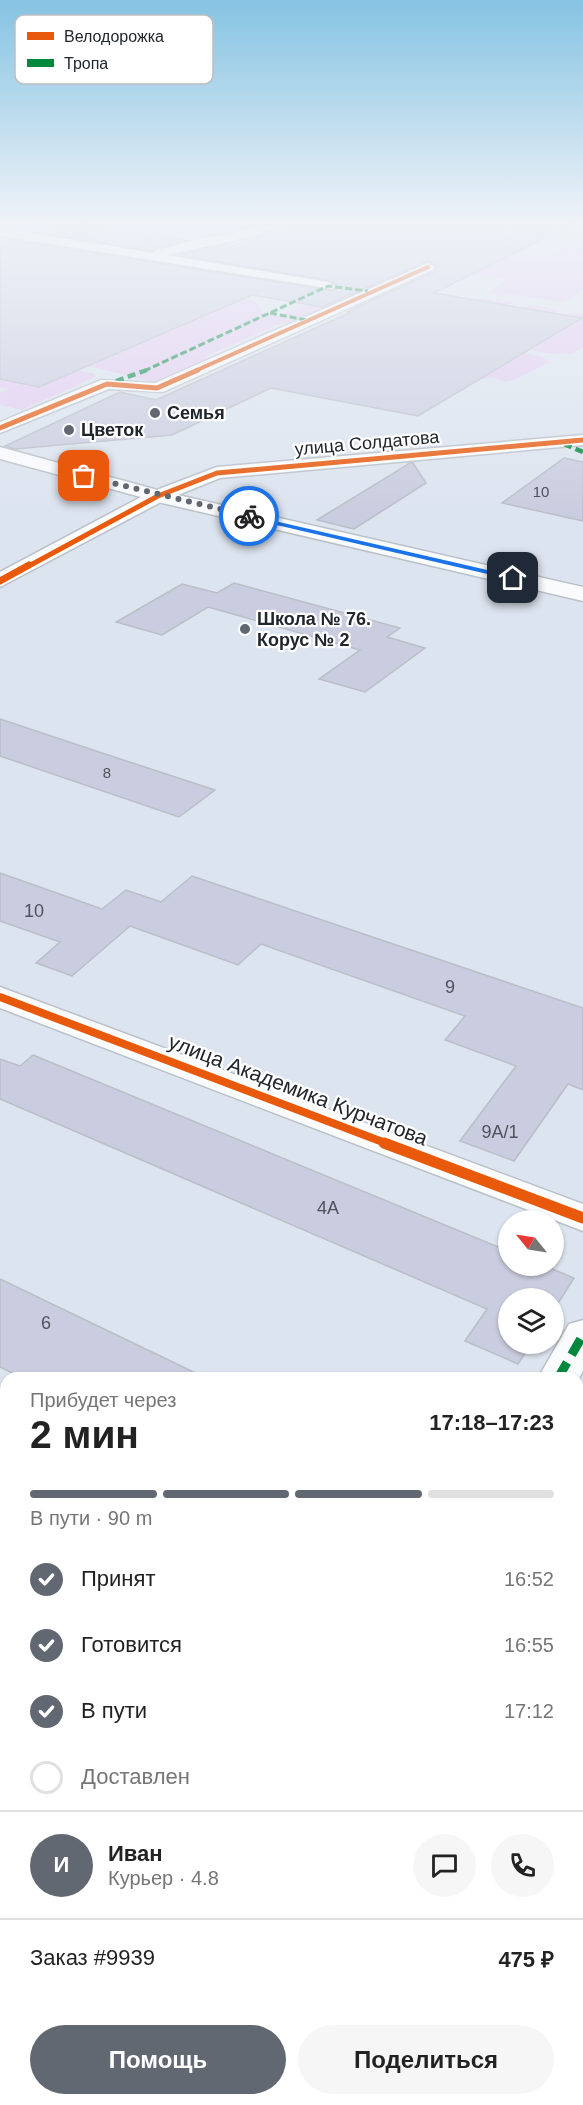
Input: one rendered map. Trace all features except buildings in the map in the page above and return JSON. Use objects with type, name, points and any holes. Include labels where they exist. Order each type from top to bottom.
[{"type":"street","points":[[0,428],[107,384],[157,388],[315,317]]},
{"type":"street","name":"улица Солдатова","points":[[0,581],[158,496],[217,473],[583,440]]},
{"type":"street","points":[[0,453],[158,496],[583,594]]},
{"type":"street","name":"улица Академика Курчатова","points":[[0,996],[583,1218]]},
{"type":"street","points":[[561,1372],[583,1335]]},
{"type":"shaded area","points":[[179,317],[197,317],[68,368],[95,374],[95,377],[22,410],[0,405],[0,393],[9,389],[0,387],[0,379]]},
{"type":"shaded area","points":[[200,317],[302,317],[280,324],[204,357],[208,360],[159,383],[88,366]]},
{"type":"shaded area","points":[[437,317],[583,317],[583,347],[573,353],[553,354],[411,330]]},
{"type":"shaded area","points":[[507,350],[543,357],[549,362],[506,382],[493,378],[410,384]]},
{"type":"marked path","points":[[116,381],[136,375],[261,317]]},
{"type":"marked path","points":[[292,317],[306,320]]},
{"type":"marked path","points":[[564,444],[583,452]]},
{"type":"marked path","points":[[561,1372],[583,1335]]},
{"type":"cycle path","points":[[0,428],[107,384],[157,388],[315,317]]},
{"type":"cycle path","points":[[0,581],[158,496],[217,473],[583,440]]},
{"type":"cycle path","points":[[0,997],[583,1218]]},
{"type":"way so far","points":[[84,476],[158,496],[249,516]]},
{"type":"place","name":"Семья","points":[[155,413]]},
{"type":"place","name":"Цветок","points":[[69,430]]},
{"type":"place","name":"Школа № 76. Корус № 2","points":[[245,629]]},
{"type":"route","points":[[249,516],[513,578]]}]
